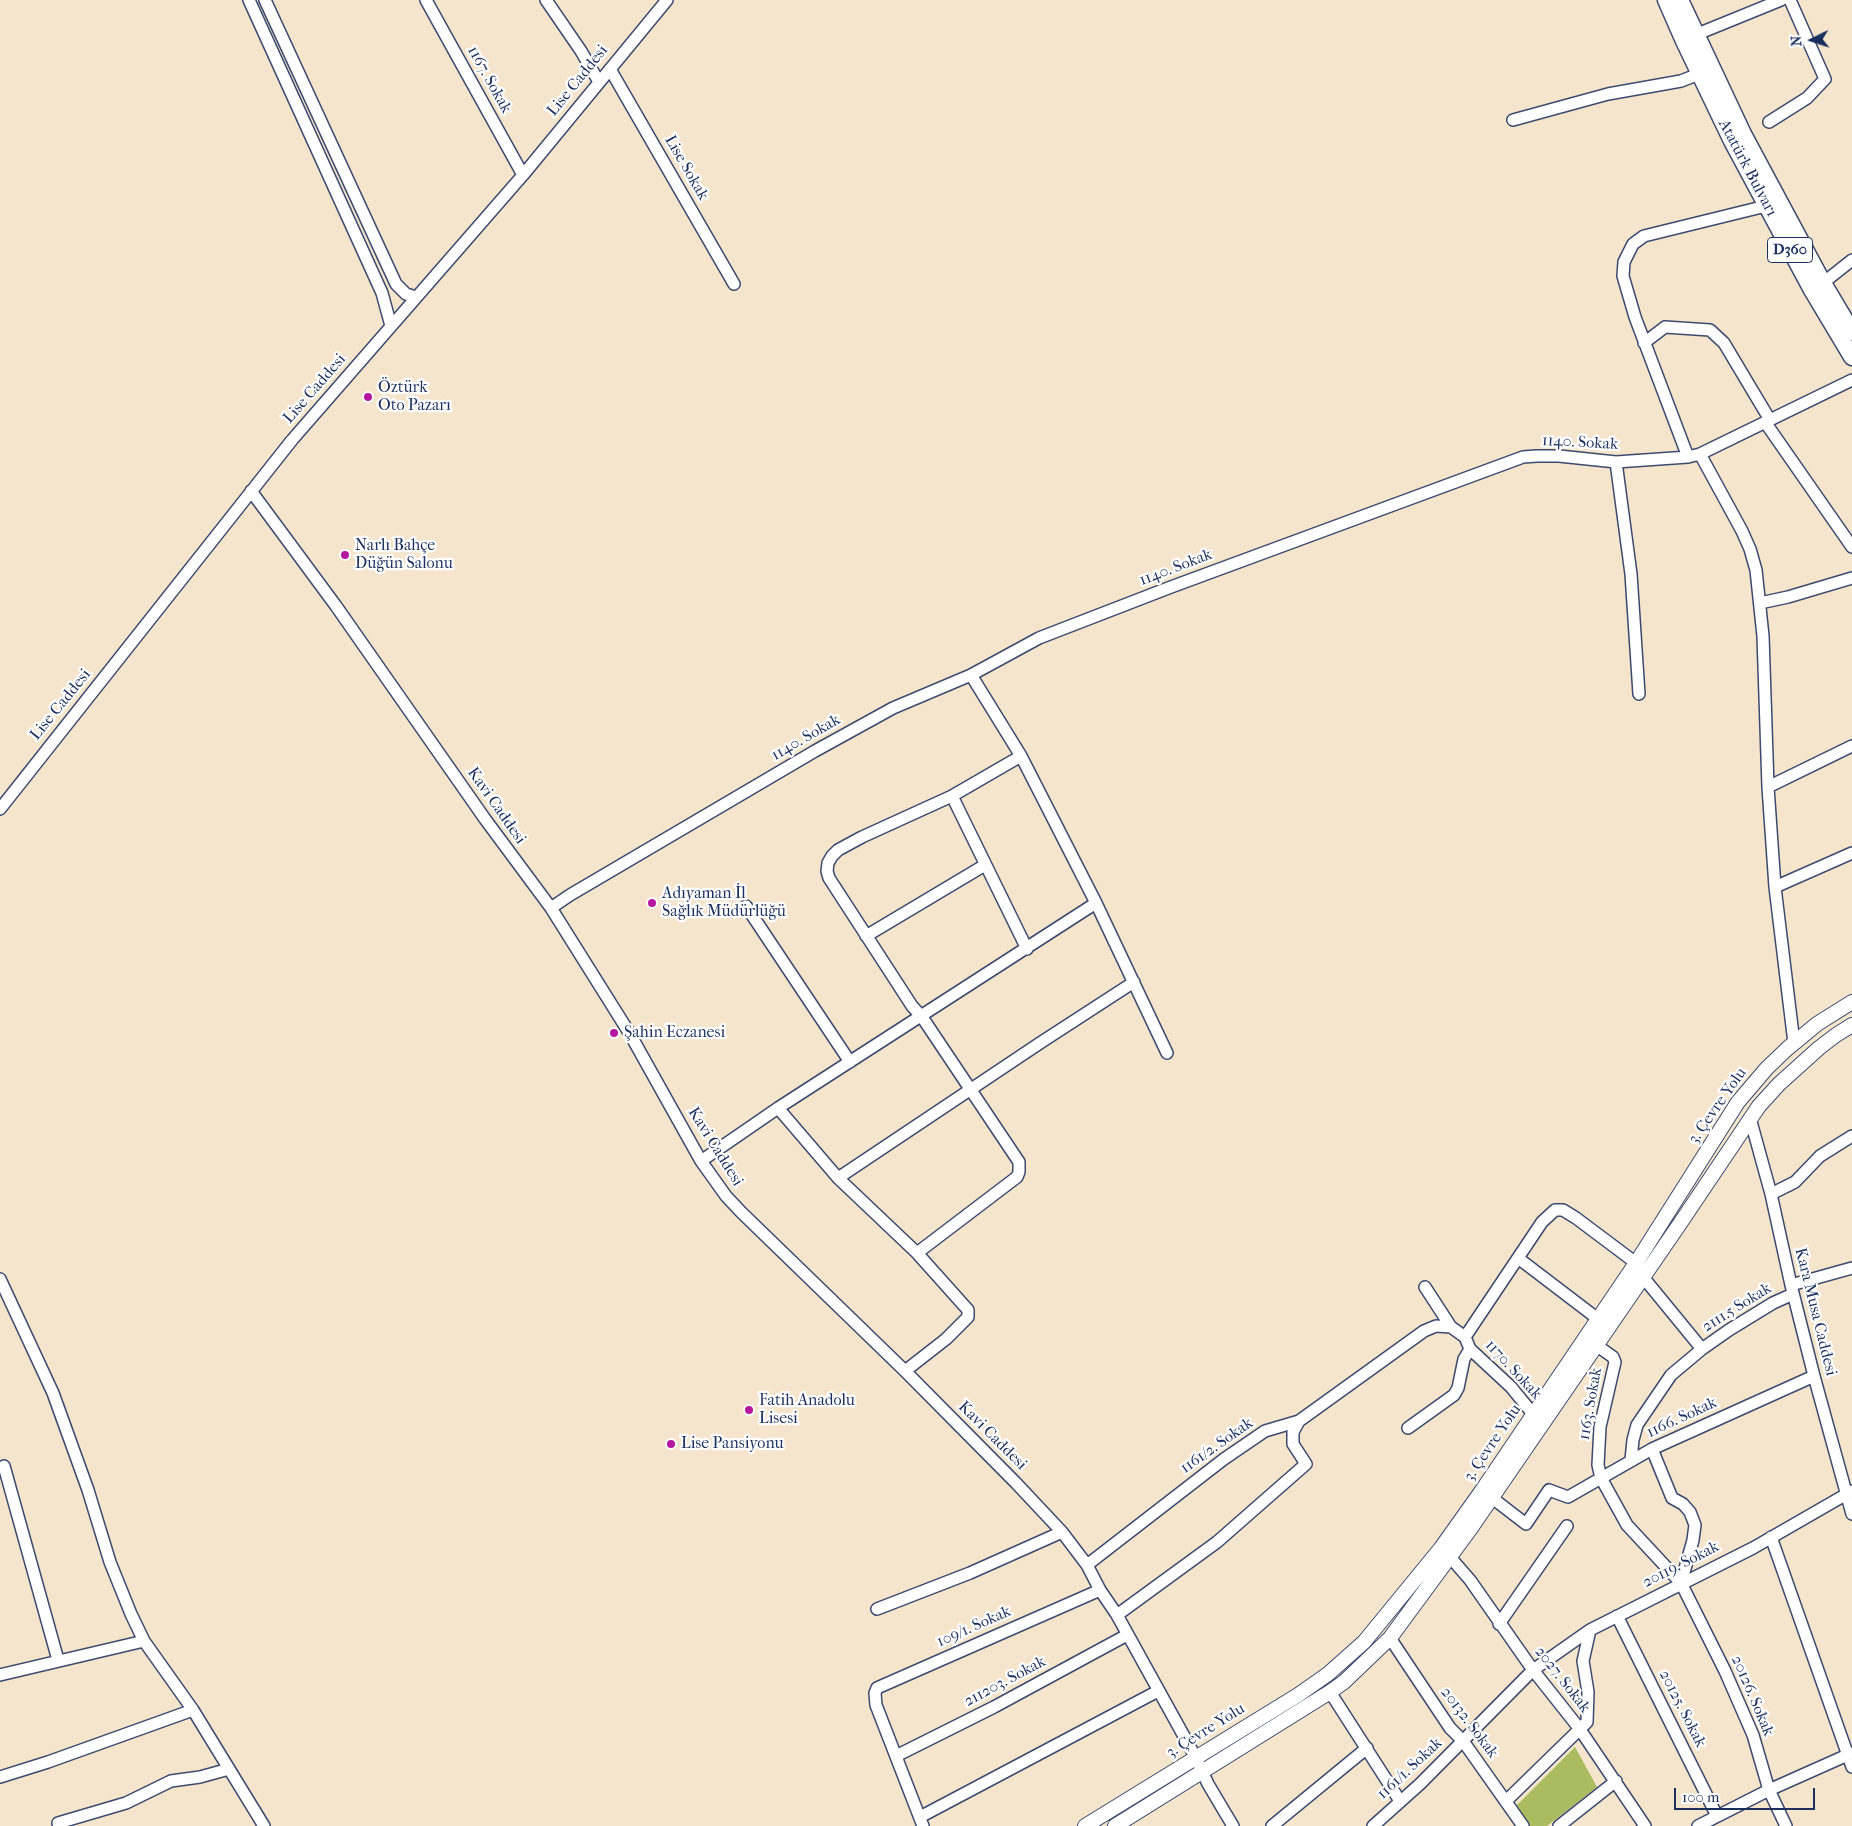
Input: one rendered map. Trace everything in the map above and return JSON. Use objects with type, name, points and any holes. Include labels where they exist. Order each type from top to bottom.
[{"type":"highway","name":"Atatürk Bulvarı","points":[[1666,0],[1732,141],[1812,290],[1852,357]]},
{"type":"highway","name":"Atatürk Bulvarı","points":[[1680,0],[1742,134],[1823,283],[1852,332]]},
{"type":"main road","name":"3. Çevre Yolu","points":[[1085,1826],[1328,1674],[1364,1642],[1441,1548],[1636,1263],[1734,1108],[1767,1068],[1794,1043],[1829,1016],[1852,1002]]},
{"type":"main road","name":"3. Çevre Yolu","points":[[1115,1826],[1330,1692],[1344,1682],[1390,1638],[1450,1557],[1767,1095],[1836,1035],[1852,1026]]},
{"type":"street","points":[[249,0],[382,293],[391,326]]},
{"type":"street","points":[[265,0],[360,210],[396,284],[406,294],[416,297]]},
{"type":"street","name":"1167. Sokak","points":[[426,0],[523,175]]},
{"type":"street","points":[[546,0],[581,51],[598,82]]},
{"type":"street","name":"Lise Caddesi","points":[[0,809],[292,440],[523,175],[667,0]]},
{"type":"street","points":[[1695,35],[1782,0]]},
{"type":"street","points":[[1769,122],[1807,98],[1825,79],[1790,0]]},
{"type":"street","name":"Lise Sokak","points":[[610,69],[734,284]]},
{"type":"street","points":[[1513,120],[1608,94],[1681,81],[1699,74]]},
{"type":"street","points":[[1766,206],[1644,236],[1633,244],[1624,262],[1624,276],[1644,343],[1694,456],[1733,513],[1750,549],[1756,570],[1764,636],[1768,787],[1775,887],[1794,1043]]},
{"type":"street","points":[[1823,283],[1852,260]]},
{"type":"street","points":[[1644,343],[1666,328],[1710,330],[1724,343],[1768,421],[1852,547]]},
{"type":"street","name":"1140. Sokak","points":[[551,908],[823,746],[893,708],[971,676],[1038,638],[1189,580],[1523,458],[1559,456],[1616,462],[1694,456],[1852,380]]},
{"type":"street","points":[[1616,462],[1631,574],[1639,694]]},
{"type":"street","name":"Kavi Caddesi","points":[[251,491],[336,606],[485,819],[551,908],[630,1034],[701,1161],[736,1207],[905,1371],[1016,1483],[1062,1532],[1087,1565],[1100,1590],[1117,1615],[1196,1758],[1201,1771],[1233,1826]]},
{"type":"street","points":[[1760,603],[1788,597],[1852,578]]},
{"type":"street","points":[[971,676],[1021,756],[1096,904],[1167,1053]]},
{"type":"street","points":[[1768,787],[1852,746]]},
{"type":"street","points":[[917,1253],[1017,1177],[1019,1162],[922,1017],[912,1006],[829,878],[827,871],[830,859],[838,850],[952,796],[1021,756]]},
{"type":"street","points":[[952,796],[1028,949]]},
{"type":"street","points":[[1775,887],[1852,853]]},
{"type":"street","points":[[866,936],[985,865]]},
{"type":"street","points":[[701,1161],[778,1108],[1096,904]]},
{"type":"street","points":[[746,906],[850,1062]]},
{"type":"street","points":[[838,1178],[1134,982]]},
{"type":"street","points":[[778,1108],[838,1178],[917,1253],[968,1310],[968,1317],[946,1339],[905,1371]]},
{"type":"street","name":"Kara Musa Caddesi","points":[[1750,1118],[1771,1194],[1792,1290],[1814,1376],[1849,1492],[1852,1514]]},
{"type":"street","points":[[1771,1194],[1795,1182],[1820,1156],[1852,1136]]},
{"type":"street","points":[[1465,1337],[1542,1222],[1555,1210],[1563,1210],[1636,1263]]},
{"type":"street","points":[[1518,1258],[1598,1319]]},
{"type":"street","name":"2111.5 Sokak","points":[[1643,1276],[1702,1349],[1792,1290],[1852,1268]]},
{"type":"street","points":[[0,1279],[53,1394],[88,1490],[113,1570],[144,1641],[193,1710],[264,1826]]},
{"type":"street","points":[[1408,1428],[1454,1395],[1458,1388],[1464,1359],[1470,1349],[1465,1337],[1451,1327],[1425,1287]]},
{"type":"street","name":"1161/2. Sokak","points":[[1087,1565],[1224,1459],[1265,1432],[1299,1421],[1424,1331],[1436,1326],[1451,1327]]},
{"type":"street","name":"1163. Sokak","points":[[1596,1345],[1613,1357],[1615,1362],[1600,1427],[1598,1465],[1601,1478]]},
{"type":"street","name":"1170. Sokak","points":[[1470,1349],[1511,1387],[1533,1414]]},
{"type":"street","points":[[1631,1460],[1636,1425],[1671,1375],[1702,1349]]},
{"type":"street","name":"1166. Sokak","points":[[1491,1497],[1526,1524],[1550,1490],[1568,1497],[1652,1449],[1814,1376]]},
{"type":"street","points":[[1117,1615],[1217,1542],[1306,1464],[1294,1444],[1293,1432],[1299,1421]]},
{"type":"street","points":[[1652,1449],[1672,1498],[1683,1504],[1690,1512],[1695,1525],[1693,1540],[1681,1583]]},
{"type":"street","points":[[4,1466],[58,1660]]},
{"type":"street","name":"20126. Sokak","points":[[1601,1478],[1627,1525],[1681,1583],[1725,1671],[1753,1735],[1770,1790],[1786,1826]]},
{"type":"street","name":"20119. Sokak","points":[[1533,1670],[1590,1630],[1771,1537],[1849,1492]]},
{"type":"street","points":[[1499,1624],[1567,1526]]},
{"type":"street","points":[[877,1609],[970,1573],[1062,1532]]},
{"type":"street","points":[[1771,1537],[1827,1698],[1850,1754],[1852,1767]]},
{"type":"street","name":"2027. Sokak","points":[[1450,1557],[1470,1580],[1499,1624],[1579,1728],[1645,1826]]},
{"type":"street","name":"109/1. Sokak","points":[[896,1756],[876,1705],[875,1693],[877,1688],[1100,1590]]},
{"type":"street","name":"20125. Sokak","points":[[1617,1616],[1717,1816]]},
{"type":"street","points":[[1506,1801],[1587,1722],[1588,1692],[1583,1661],[1590,1630]]},
{"type":"street","name":"211203. Sokak","points":[[896,1756],[994,1707],[1128,1635]]},
{"type":"street","name":"20132. Sokak","points":[[1390,1638],[1450,1728],[1463,1741],[1523,1826]]},
{"type":"street","points":[[0,1675],[144,1641]]},
{"type":"street","name":"1161/1. Sokak","points":[[1373,1826],[1420,1784],[1533,1670]]},
{"type":"street","points":[[896,1756],[920,1823],[1158,1691]]},
{"type":"street","points":[[1330,1692],[1400,1801]]},
{"type":"street","points":[[0,1777],[48,1762],[193,1710]]},
{"type":"street","points":[[1272,1826],[1367,1748]]},
{"type":"street","points":[[1698,1826],[1770,1790],[1850,1754]]},
{"type":"street","points":[[58,1823],[126,1803],[171,1781],[229,1769]]},
{"type":"street","points":[[1559,1826],[1616,1781]]},
{"type":"green space","points":[[1575,1747],[1597,1787],[1547,1826],[1529,1826],[1515,1807]]},
{"type":"place","name":"Öztürk Oto Pazarı","points":[[368,397]]},
{"type":"place","name":"Narlı Bahçe Düğün Salonu","points":[[345,555]]},
{"type":"place","name":"Adıyaman İl Sağlık Müdürlüğü","points":[[652,903]]},
{"type":"place","name":"Şahin Eczanesi","points":[[614,1033]]},
{"type":"place","name":"Fatih Anadolu Lisesi","points":[[749,1410]]},
{"type":"place","name":"Lise Pansiyonu","points":[[671,1444]]}]
